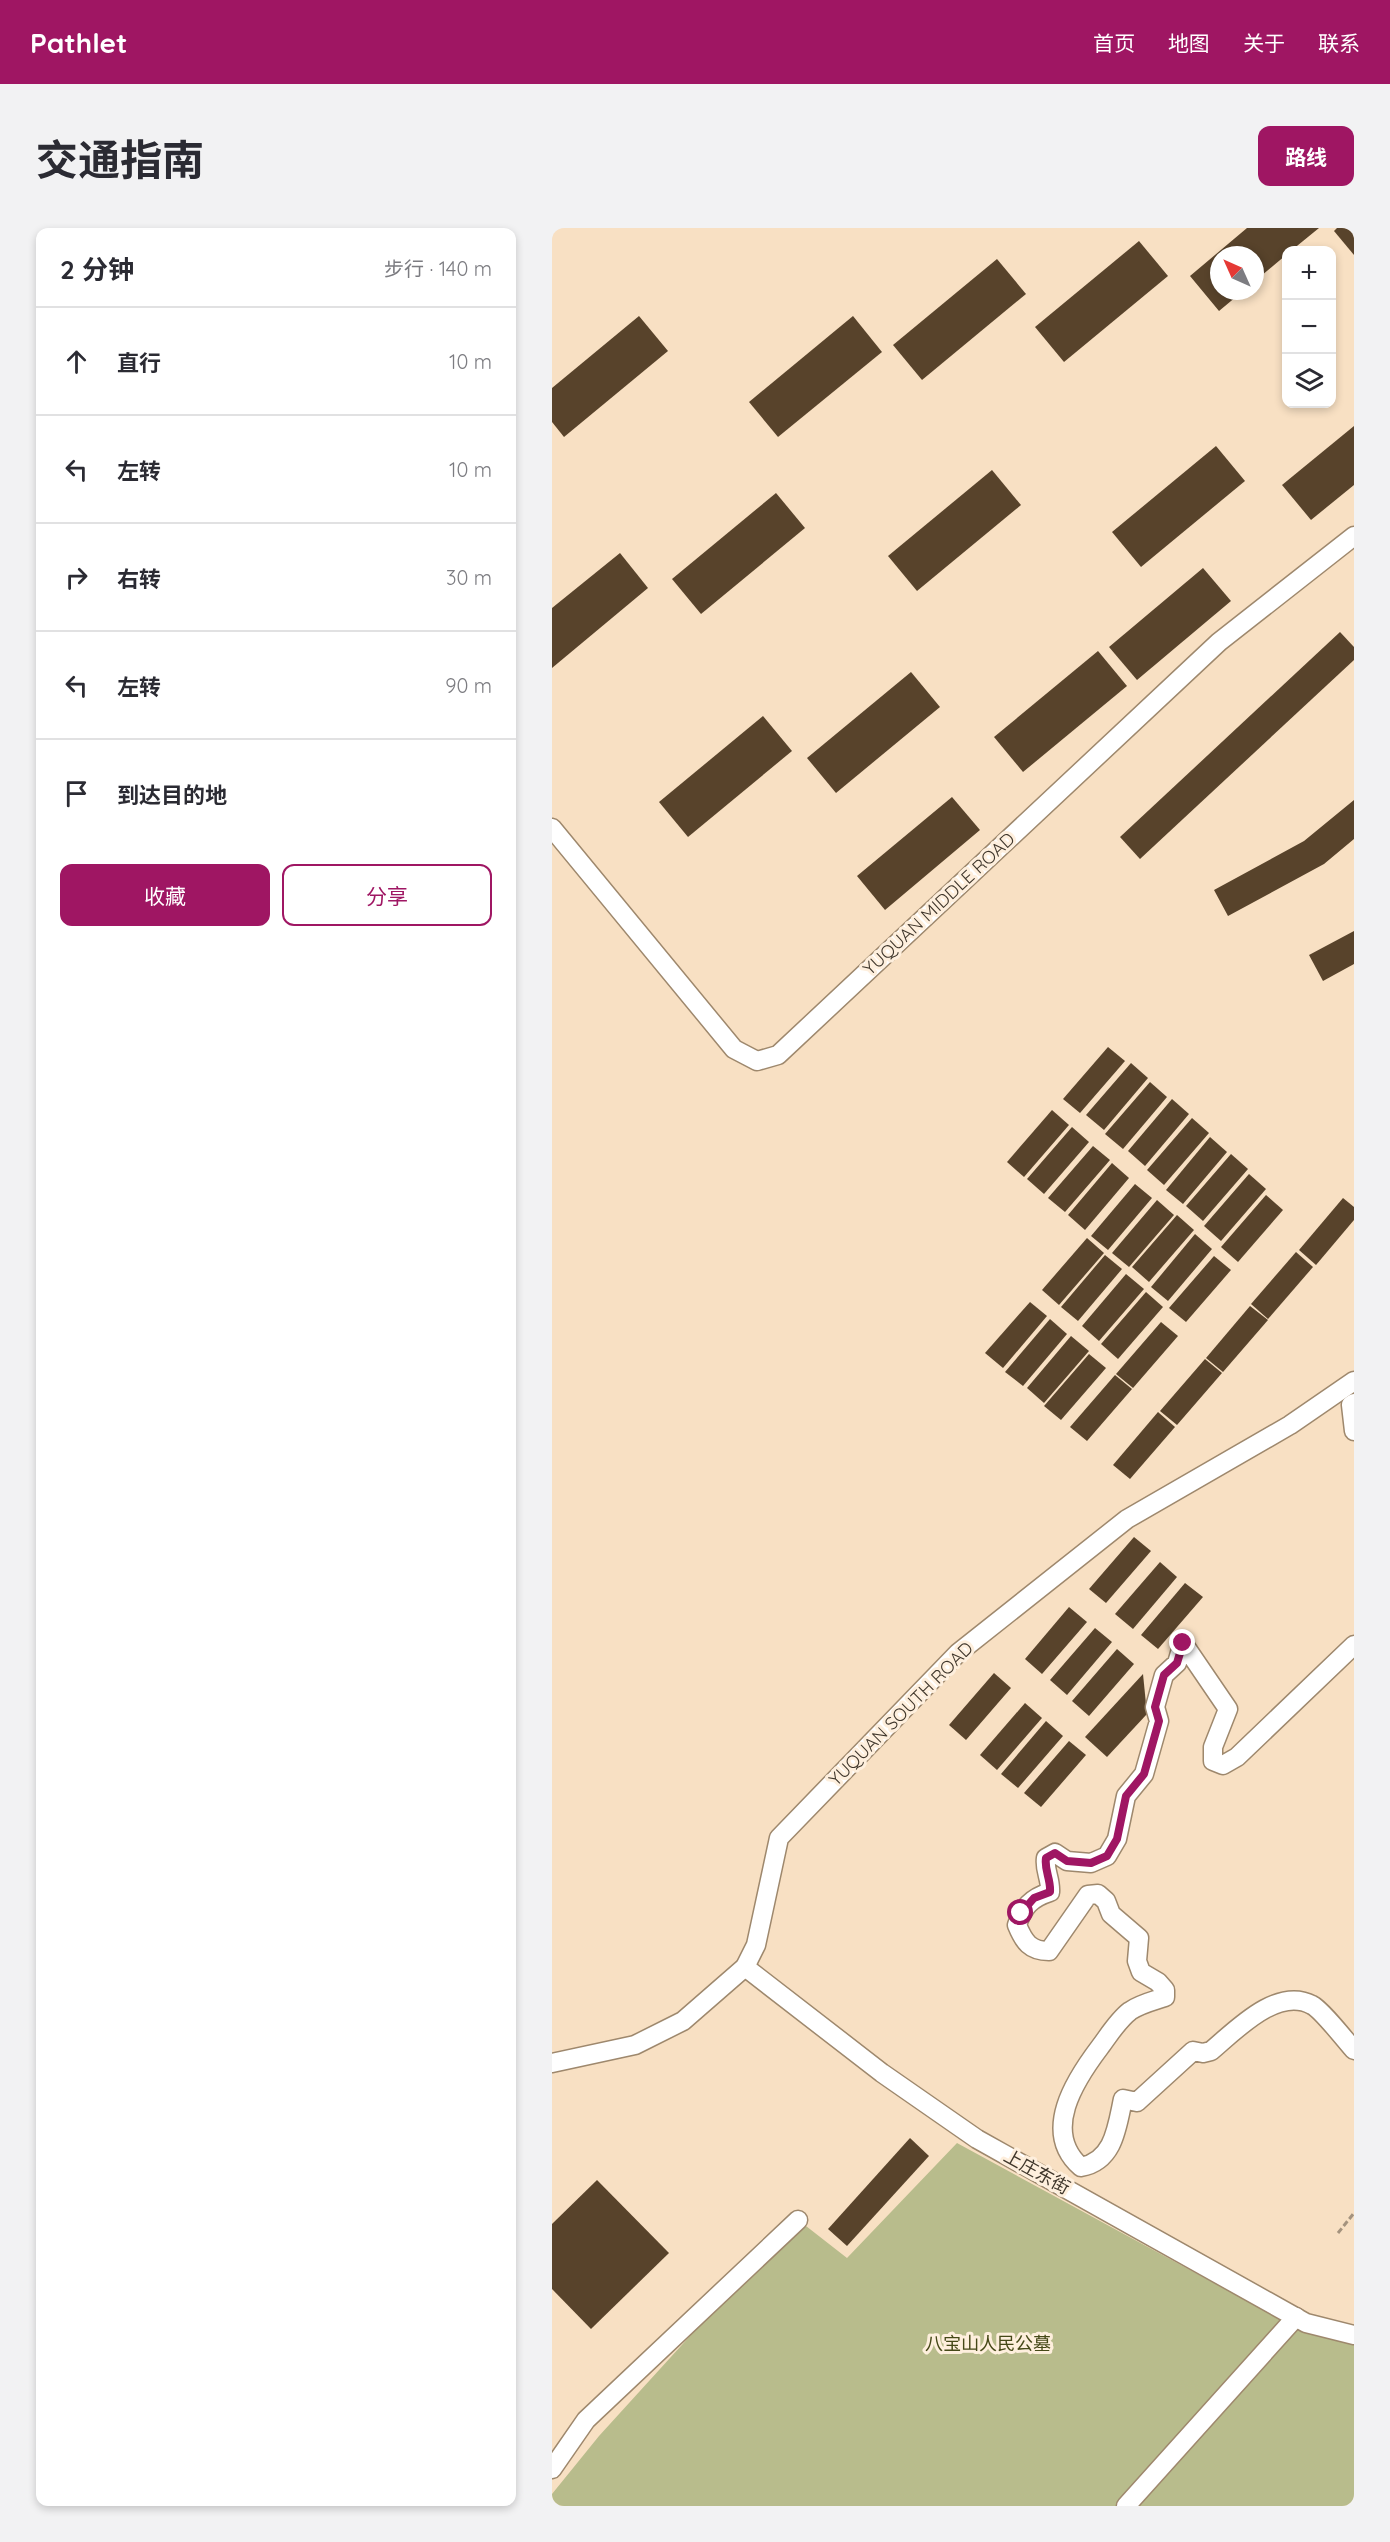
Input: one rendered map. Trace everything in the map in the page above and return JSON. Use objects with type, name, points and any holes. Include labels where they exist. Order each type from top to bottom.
[{"type":"street","name":"YUQUAN MIDDLE ROAD","points":[[552,828],[734,1049],[757,1061],[777,1055],[1219,642],[1354,536]]},
{"type":"street","name":"YUQUAN SOUTH ROAD","points":[[552,2063],[635,2045],[683,2021],[745,1967],[756,1945],[779,1838],[958,1653],[1127,1519],[1290,1425],[1354,1382]]},
{"type":"street","points":[[1354,1403],[1351,1404],[1354,1431]]},
{"type":"street","points":[[1354,1645],[1237,1757],[1223,1765],[1213,1761],[1213,1747],[1228,1709],[1183,1643],[1177,1663],[1164,1675],[1155,1707],[1159,1721],[1144,1774],[1126,1796],[1117,1839],[1107,1856],[1091,1863],[1067,1861],[1055,1853],[1046,1858],[1045,1867],[1050,1882],[1050,1892],[1034,1898],[1021,1913],[1017,1925],[1029,1947],[1037,1951],[1049,1951],[1088,1895],[1098,1894],[1106,1901],[1111,1914],[1139,1938],[1137,1961],[1141,1972],[1158,1982],[1165,1990],[1164,1997],[1130,2011],[1115,2027],[1081,2072],[1066,2099],[1063,2122],[1065,2140],[1073,2160],[1081,2167],[1093,2165],[1115,2140],[1116,2125],[1123,2099],[1137,2102],[1193,2051],[1203,2053],[1212,2051],[1256,2013],[1276,2004],[1293,2000],[1313,2005],[1354,2050]]},
{"type":"street","name":"上庄东街","points":[[745,1967],[882,2073],[977,2139],[1306,2323],[1354,2335]]},
{"type":"street","points":[[552,2469],[586,2420],[798,2220]]},
{"type":"street","points":[[1126,2506],[1296,2317]]},
{"type":"path","points":[[1338,2234],[1354,2213]]},
{"type":"green space","name":"八宝山人民公墓","points":[[957,2143],[1293,2326],[1354,2341],[1354,2506],[552,2506],[552,2494],[599,2436],[700,2325],[806,2226],[847,2258]]},
{"type":"building","points":[[1247,228],[1319,228],[1297,246],[1282,246],[1282,258],[1264,273],[1264,246],[1226,246]]},
{"type":"building","points":[[1337,228],[1354,228],[1354,255],[1334,231]]},
{"type":"building","points":[[1139,241],[1168,276],[1064,362],[1035,327]]},
{"type":"building","points":[[997,259],[1026,294],[922,380],[893,345]]},
{"type":"building","points":[[1210,259],[1210,300],[1232,300],[1219,311],[1190,276]]},
{"type":"building","points":[[639,316],[668,351],[564,437],[552,422],[552,388]]},
{"type":"building","points":[[853,316],[882,352],[778,437],[749,402]]},
{"type":"building","points":[[1354,426],[1354,485],[1311,520],[1282,485]]},
{"type":"building","points":[[1216,446],[1245,481],[1141,567],[1112,532]]},
{"type":"building","points":[[992,470],[1021,505],[917,591],[888,556]]},
{"type":"building","points":[[776,493],[805,528],[701,614],[672,579]]},
{"type":"building","points":[[620,553],[648,588],[552,668],[552,608]]},
{"type":"building","points":[[1203,568],[1231,601],[1137,680],[1109,647]]},
{"type":"building","points":[[1340,632],[1354,647],[1354,660],[1140,859],[1120,837]]},
{"type":"building","points":[[1098,651],[1127,686],[1023,772],[994,737]]},
{"type":"building","points":[[911,672],[940,707],[836,793],[807,758]]},
{"type":"building","points":[[763,716],[792,751],[688,837],[659,802]]},
{"type":"building","points":[[952,797],[980,830],[885,910],[857,876]]},
{"type":"building","points":[[1354,800],[1354,839],[1324,864],[1228,916],[1214,890],[1304,841]]},
{"type":"building","points":[[1354,931],[1354,964],[1323,981],[1309,955]]},
{"type":"building","points":[[1108,1047],[1125,1061],[1080,1113],[1063,1099]]},
{"type":"building","points":[[1131,1063],[1148,1078],[1104,1130],[1086,1115]]},
{"type":"building","points":[[1150,1082],[1167,1097],[1123,1149],[1105,1134]]},
{"type":"building","points":[[1172,1099],[1189,1114],[1145,1166],[1128,1151]]},
{"type":"building","points":[[1052,1110],[1069,1125],[1024,1177],[1007,1162]]},
{"type":"building","points":[[1192,1118],[1209,1133],[1164,1185],[1147,1170]]},
{"type":"building","points":[[1072,1127],[1089,1142],[1044,1194],[1027,1179]]},
{"type":"building","points":[[1210,1137],[1227,1152],[1183,1204],[1166,1190]]},
{"type":"building","points":[[1093,1146],[1110,1160],[1065,1212],[1048,1198]]},
{"type":"building","points":[[1231,1154],[1248,1169],[1203,1221],[1186,1206]]},
{"type":"building","points":[[1112,1163],[1129,1178],[1085,1230],[1068,1215]]},
{"type":"building","points":[[1249,1174],[1266,1189],[1221,1241],[1204,1226]]},
{"type":"building","points":[[1135,1184],[1152,1198],[1108,1250],[1091,1236]]},
{"type":"building","points":[[1266,1195],[1283,1210],[1238,1262],[1221,1247]]},
{"type":"building","points":[[1343,1198],[1354,1207],[1354,1220],[1316,1265],[1299,1250]]},
{"type":"building","points":[[1157,1200],[1174,1215],[1129,1267],[1112,1253]]},
{"type":"building","points":[[1177,1215],[1194,1230],[1149,1282],[1132,1267]]},
{"type":"building","points":[[1195,1234],[1212,1249],[1168,1301],[1151,1287]]},
{"type":"building","points":[[1087,1238],[1104,1253],[1059,1305],[1042,1290]]},
{"type":"building","points":[[1296,1252],[1313,1267],[1268,1319],[1251,1304]]},
{"type":"building","points":[[1105,1255],[1122,1269],[1078,1321],[1061,1307]]},
{"type":"building","points":[[1214,1256],[1231,1270],[1186,1322],[1169,1308]]},
{"type":"building","points":[[1126,1274],[1144,1289],[1099,1341],[1082,1326]]},
{"type":"building","points":[[1146,1292],[1163,1307],[1118,1359],[1101,1344]]},
{"type":"building","points":[[1030,1302],[1047,1316],[1003,1368],[985,1353]]},
{"type":"building","points":[[1250,1306],[1268,1320],[1223,1372],[1206,1358]]},
{"type":"building","points":[[1050,1319],[1067,1334],[1023,1386],[1005,1372]]},
{"type":"building","points":[[1161,1322],[1178,1336],[1133,1388],[1116,1374]]},
{"type":"building","points":[[1071,1336],[1089,1351],[1044,1403],[1027,1388]]},
{"type":"building","points":[[1089,1354],[1106,1368],[1061,1420],[1044,1406]]},
{"type":"building","points":[[1205,1359],[1222,1373],[1177,1425],[1160,1411]]},
{"type":"building","points":[[1115,1375],[1132,1389],[1087,1441],[1070,1427]]},
{"type":"building","points":[[1158,1412],[1175,1427],[1130,1479],[1113,1465]]},
{"type":"building","points":[[1134,1537],[1151,1551],[1106,1603],[1089,1589]]},
{"type":"building","points":[[1160,1562],[1177,1577],[1133,1629],[1115,1614]]},
{"type":"building","points":[[1185,1583],[1203,1597],[1158,1649],[1141,1635]]},
{"type":"building","points":[[1069,1607],[1087,1622],[1042,1674],[1025,1659]]},
{"type":"building","points":[[1095,1628],[1112,1642],[1067,1695],[1050,1680]]},
{"type":"building","points":[[1117,1649],[1134,1664],[1089,1716],[1072,1701]]},
{"type":"building","points":[[994,1673],[1011,1688],[966,1740],[949,1725]]},
{"type":"building","points":[[1143,1674],[1147,1714],[1107,1757],[1085,1737]]},
{"type":"building","points":[[1025,1703],[1042,1718],[997,1770],[980,1755]]},
{"type":"building","points":[[1046,1721],[1063,1736],[1018,1788],[1001,1774]]},
{"type":"building","points":[[1069,1741],[1086,1755],[1041,1807],[1024,1793]]},
{"type":"building","points":[[910,2138],[929,2156],[847,2246],[828,2229]]},
{"type":"building","points":[[597,2180],[669,2253],[591,2329],[552,2289],[552,2224]]},
{"type":"route","points":[[1021,1913],[1034,1898],[1050,1892],[1050,1882],[1045,1867],[1046,1858],[1055,1853],[1067,1861],[1091,1863],[1107,1856],[1117,1839],[1126,1796],[1144,1774],[1159,1721],[1155,1707],[1164,1675],[1177,1663],[1183,1643]]}]
